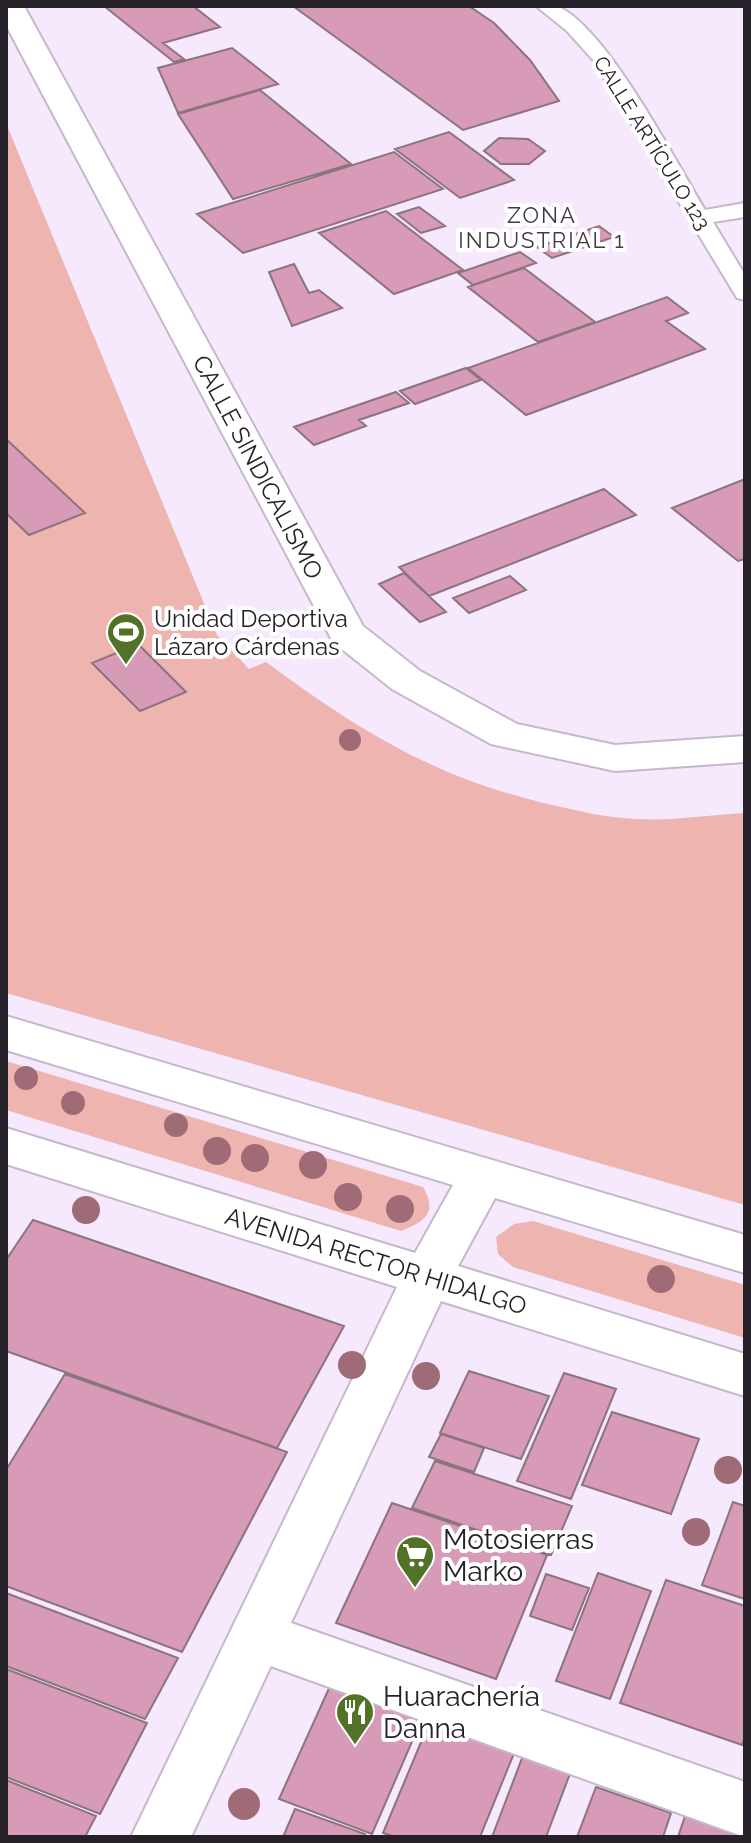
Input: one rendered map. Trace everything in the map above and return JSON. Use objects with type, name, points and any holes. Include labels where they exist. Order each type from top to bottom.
[{"type":"street","name":"CALLE SINDICALISMO","points":[[10,6],[347,633],[406,680],[505,735],[615,758],[745,749]]},
{"type":"street","points":[[6,1033],[745,1254]]},
{"type":"street","name":"AVENIDA RECTOR HIDALGO","points":[[6,1146],[745,1375]]},
{"type":"street","points":[[161,1837],[427,1277],[482,1176]]},
{"type":"street","points":[[257,1636],[745,1810]]},
{"type":"lane","name":"CALLE ARTÍCULO 123","points":[[546,6],[574,27],[601,57],[745,293]]},
{"type":"lane","points":[[699,218],[745,210]]},
{"type":"shaded area","name":"Unidad Deportiva Lázaro Cárdenas","points":[[6,123],[217,635],[249,669],[266,662],[334,710],[401,750],[471,781],[510,794],[583,812],[625,818],[663,819],[745,813],[745,1205],[6,993]]},
{"type":"shaded area","points":[[6,1061],[423,1187],[429,1210],[417,1224],[401,1231],[6,1110]]},
{"type":"shaded area","points":[[533,1221],[745,1285],[745,1338],[513,1267],[498,1254],[496,1237],[514,1224]]},
{"type":"building","points":[[104,6],[193,6],[220,27],[163,43],[184,59],[174,62]]},
{"type":"building","points":[[293,6],[469,6],[494,23],[530,60],[559,101],[463,130]]},
{"type":"building","points":[[232,48],[278,84],[178,113],[158,68]]},
{"type":"building","points":[[260,90],[351,164],[233,199],[178,114]]},
{"type":"building","points":[[449,132],[514,180],[460,198],[395,149]]},
{"type":"building","points":[[499,138],[528,139],[545,151],[529,164],[501,164],[484,151]]},
{"type":"building","points":[[394,152],[443,189],[243,253],[197,214]]},
{"type":"building","points":[[419,207],[445,226],[421,233],[397,214]]},
{"type":"building","points":[[386,211],[463,270],[394,294],[319,233]]},
{"type":"building","points":[[599,226],[614,237],[552,258],[537,247]]},
{"type":"building","points":[[520,252],[536,263],[473,285],[458,273]]},
{"type":"building","points":[[294,264],[309,293],[319,290],[342,308],[292,326],[269,272]]},
{"type":"building","points":[[524,268],[595,322],[538,342],[468,287]]},
{"type":"building","points":[[667,297],[688,313],[666,321],[705,349],[526,415],[468,368]]},
{"type":"building","points":[[466,368],[481,380],[415,404],[400,391]]},
{"type":"building","points":[[396,392],[409,403],[359,420],[366,426],[314,445],[294,427]]},
{"type":"building","points":[[6,439],[85,513],[29,535],[6,513]]},
{"type":"building","points":[[745,479],[745,559],[738,561],[672,508]]},
{"type":"building","points":[[604,489],[636,515],[429,596],[399,567]]},
{"type":"building","points":[[404,573],[446,612],[420,622],[379,584]]},
{"type":"building","points":[[510,576],[526,590],[469,613],[453,598]]},
{"type":"building","points":[[138,644],[186,692],[140,711],[92,663]]},
{"type":"building","points":[[33,1220],[344,1326],[277,1448],[6,1351],[6,1260]]},
{"type":"building","points":[[469,1371],[549,1396],[521,1459],[440,1433]]},
{"type":"building","points":[[564,1373],[616,1389],[571,1499],[517,1481]]},
{"type":"building","points":[[65,1374],[287,1452],[182,1652],[6,1586],[6,1470]]},
{"type":"building","points":[[612,1412],[699,1439],[671,1514],[582,1485]]},
{"type":"building","points":[[441,1434],[484,1448],[474,1472],[429,1457]]},
{"type":"building","points":[[435,1461],[572,1506],[551,1555],[412,1508]]},
{"type":"building","points":[[733,1502],[745,1506],[745,1599],[702,1585]]},
{"type":"building","points":[[392,1503],[547,1555],[496,1679],[336,1623]]},
{"type":"building","points":[[598,1573],[651,1591],[610,1699],[556,1681]]},
{"type":"building","points":[[546,1574],[589,1588],[572,1630],[530,1616]]},
{"type":"building","points":[[666,1580],[745,1606],[745,1737],[742,1745],[620,1703]]},
{"type":"building","points":[[6,1593],[178,1658],[145,1719],[6,1666]]},
{"type":"building","points":[[6,1669],[147,1723],[100,1814],[6,1777]]},
{"type":"building","points":[[335,1675],[427,1707],[372,1834],[279,1799]]},
{"type":"building","points":[[432,1716],[517,1746],[480,1837],[395,1837],[383,1833]]},
{"type":"building","points":[[524,1753],[571,1771],[546,1837],[492,1837]]},
{"type":"building","points":[[6,1780],[96,1816],[85,1837],[6,1837]]},
{"type":"building","points":[[596,1787],[671,1813],[663,1837],[577,1837]]},
{"type":"building","points":[[295,1809],[365,1834],[364,1837],[283,1837]]},
{"type":"building","points":[[685,1816],[745,1837],[678,1837]]},
{"type":"place","name":"Unidad Deportiva Lázaro Cárdenas","points":[[126,666]]},
{"type":"place","name":"Motosierras Marko","points":[[415,1589]]},
{"type":"place","name":"Huarachería Danna","points":[[355,1746]]},
{"type":"district","name":"ZONA INDUSTRIAL 1","points":[[542,228]]}]
